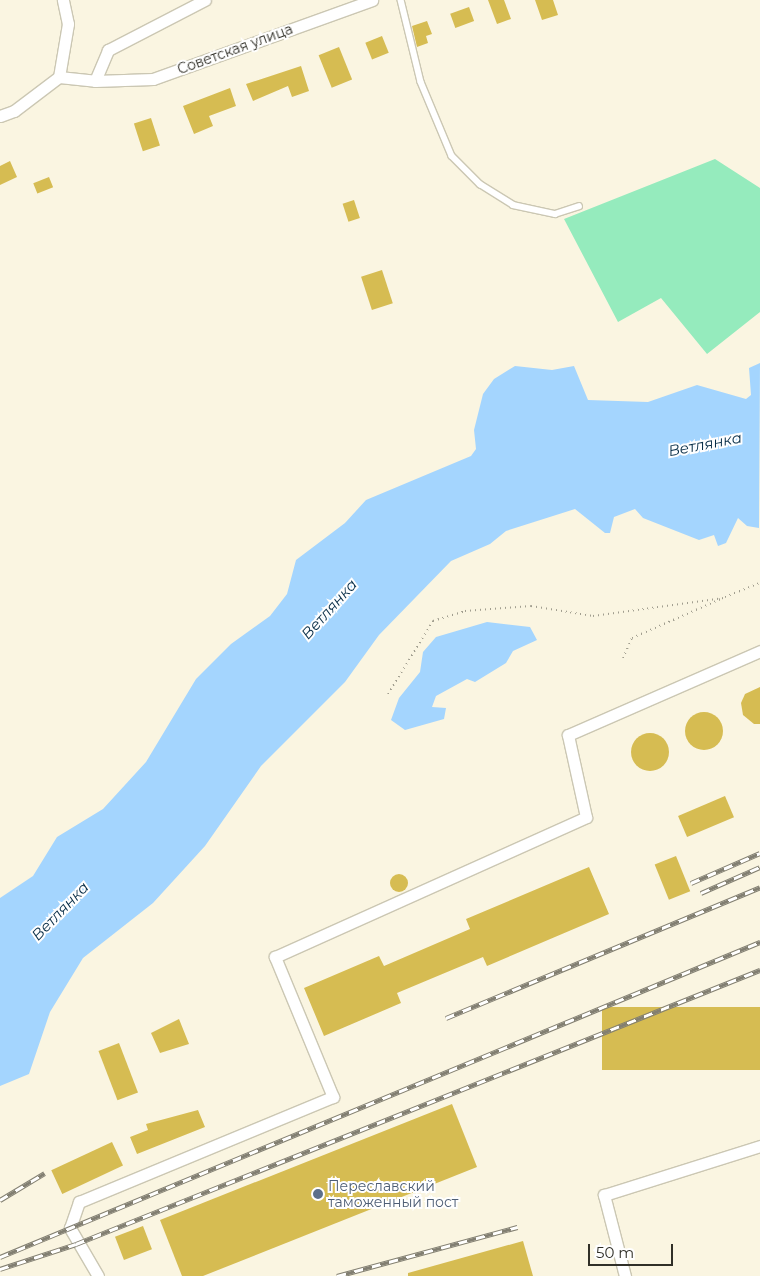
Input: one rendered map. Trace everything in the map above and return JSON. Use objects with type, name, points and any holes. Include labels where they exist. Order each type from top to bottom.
[{"type":"street","points":[[0,116],[14,111],[60,77],[68,24],[63,0]]},
{"type":"street","points":[[95,80],[108,50],[205,0]]},
{"type":"street","name":"Советская улица","points":[[60,77],[95,80],[153,79],[372,0]]},
{"type":"street","points":[[98,1276],[70,1228],[79,1202],[333,1097],[275,957],[586,817],[568,735],[760,650]]},
{"type":"street","points":[[625,1276],[604,1195],[760,1146]]},
{"type":"lane","points":[[401,0],[421,82],[452,156],[480,184],[513,205],[555,214],[578,206]]},
{"type":"path","points":[[623,658],[632,638],[760,583]]},
{"type":"path","points":[[388,694],[433,621],[465,611],[532,606],[593,616],[724,598]]},
{"type":"green space","points":[[715,159],[760,188],[760,312],[707,354],[661,298],[618,322],[564,219]]},
{"type":"water","name":"Ветлянка","points":[[760,363],[759,528],[747,526],[738,518],[726,543],[718,546],[714,535],[699,540],[643,518],[635,509],[614,517],[610,533],[605,533],[575,509],[506,531],[490,544],[451,561],[379,635],[345,682],[261,766],[205,846],[153,903],[83,958],[50,1012],[29,1074],[0,1086],[0,898],[33,876],[57,837],[103,809],[146,762],[196,679],[231,644],[270,616],[287,594],[296,560],[345,523],[366,500],[471,456],[476,449],[474,430],[483,394],[494,379],[515,366],[552,370],[574,366],[588,400],[648,402],[697,385],[746,399],[751,395],[749,368]]},
{"type":"water","points":[[487,622],[530,627],[537,640],[513,651],[506,663],[475,682],[467,679],[436,696],[432,707],[446,708],[444,719],[405,730],[391,720],[399,698],[420,672],[423,652],[436,637]]},
{"type":"building","points":[[488,0],[504,0],[511,19],[497,24]]},
{"type":"building","points":[[535,0],[553,0],[558,15],[542,20]]},
{"type":"building","points":[[469,7],[474,21],[455,28],[450,14]]},
{"type":"building","points":[[427,21],[432,34],[426,36],[428,43],[417,47],[412,26]]},
{"type":"building","points":[[382,36],[389,53],[372,59],[365,43]]},
{"type":"building","points":[[339,47],[352,79],[332,88],[319,55]]},
{"type":"building","points":[[301,66],[309,91],[292,97],[288,86],[253,101],[246,84]]},
{"type":"building","points":[[230,88],[236,106],[209,116],[213,126],[194,134],[183,106]]},
{"type":"building","points":[[151,118],[160,146],[143,151],[134,124]]},
{"type":"building","points":[[10,161],[17,177],[0,185],[0,166]]},
{"type":"building","points":[[49,177],[53,187],[37,194],[33,183]]},
{"type":"building","points":[[354,200],[360,218],[348,222],[343,204]]},
{"type":"building","points":[[382,270],[393,303],[372,310],[361,277]]},
{"type":"building","points":[[760,687],[760,724],[754,724],[743,715],[741,703],[745,694]]},
{"type":"building","points":[[704,712],[717,718],[723,731],[717,744],[704,750],[691,744],[685,731],[691,718]]},
{"type":"building","points":[[650,733],[663,739],[669,752],[663,765],[650,771],[637,765],[631,752],[637,739]]},
{"type":"building","points":[[725,796],[734,817],[687,837],[678,816]]},
{"type":"building","points":[[676,856],[690,891],[669,900],[655,865]]},
{"type":"building","points":[[589,867],[609,914],[487,966],[483,957],[397,993],[401,1003],[324,1036],[304,988],[379,956],[384,966],[470,929],[466,919]]},
{"type":"building","points":[[399,874],[405,877],[408,883],[405,889],[399,892],[393,889],[390,883],[393,877]]},
{"type":"building","points":[[602,1007],[760,1007],[760,1070],[602,1070]]},
{"type":"building","points":[[179,1019],[189,1044],[160,1053],[151,1033]]},
{"type":"building","points":[[119,1043],[138,1092],[117,1100],[98,1051]]},
{"type":"building","name":"Переславский таможенный пост","points":[[452,1104],[477,1167],[203,1276],[182,1276],[160,1220]]},
{"type":"building","points":[[198,1110],[205,1127],[137,1154],[130,1137],[148,1130],[146,1124]]},
{"type":"building","points":[[112,1142],[123,1166],[62,1194],[51,1170]]},
{"type":"building","points":[[143,1226],[152,1249],[124,1260],[115,1237]]},
{"type":"building","points":[[523,1241],[533,1276],[408,1276],[408,1273]]},
{"type":"railway","points":[[691,883],[760,853]]},
{"type":"railway","points":[[701,893],[760,867]]},
{"type":"railway","points":[[446,1018],[760,887]]},
{"type":"railway","points":[[0,1257],[760,942]]},
{"type":"railway","points":[[0,1269],[76,1244],[760,970]]},
{"type":"railway","points":[[0,1200],[45,1173]]},
{"type":"railway","points":[[337,1276],[517,1227]]},
{"type":"place","name":"Переславский таможенный пост","points":[[318,1194]]}]
